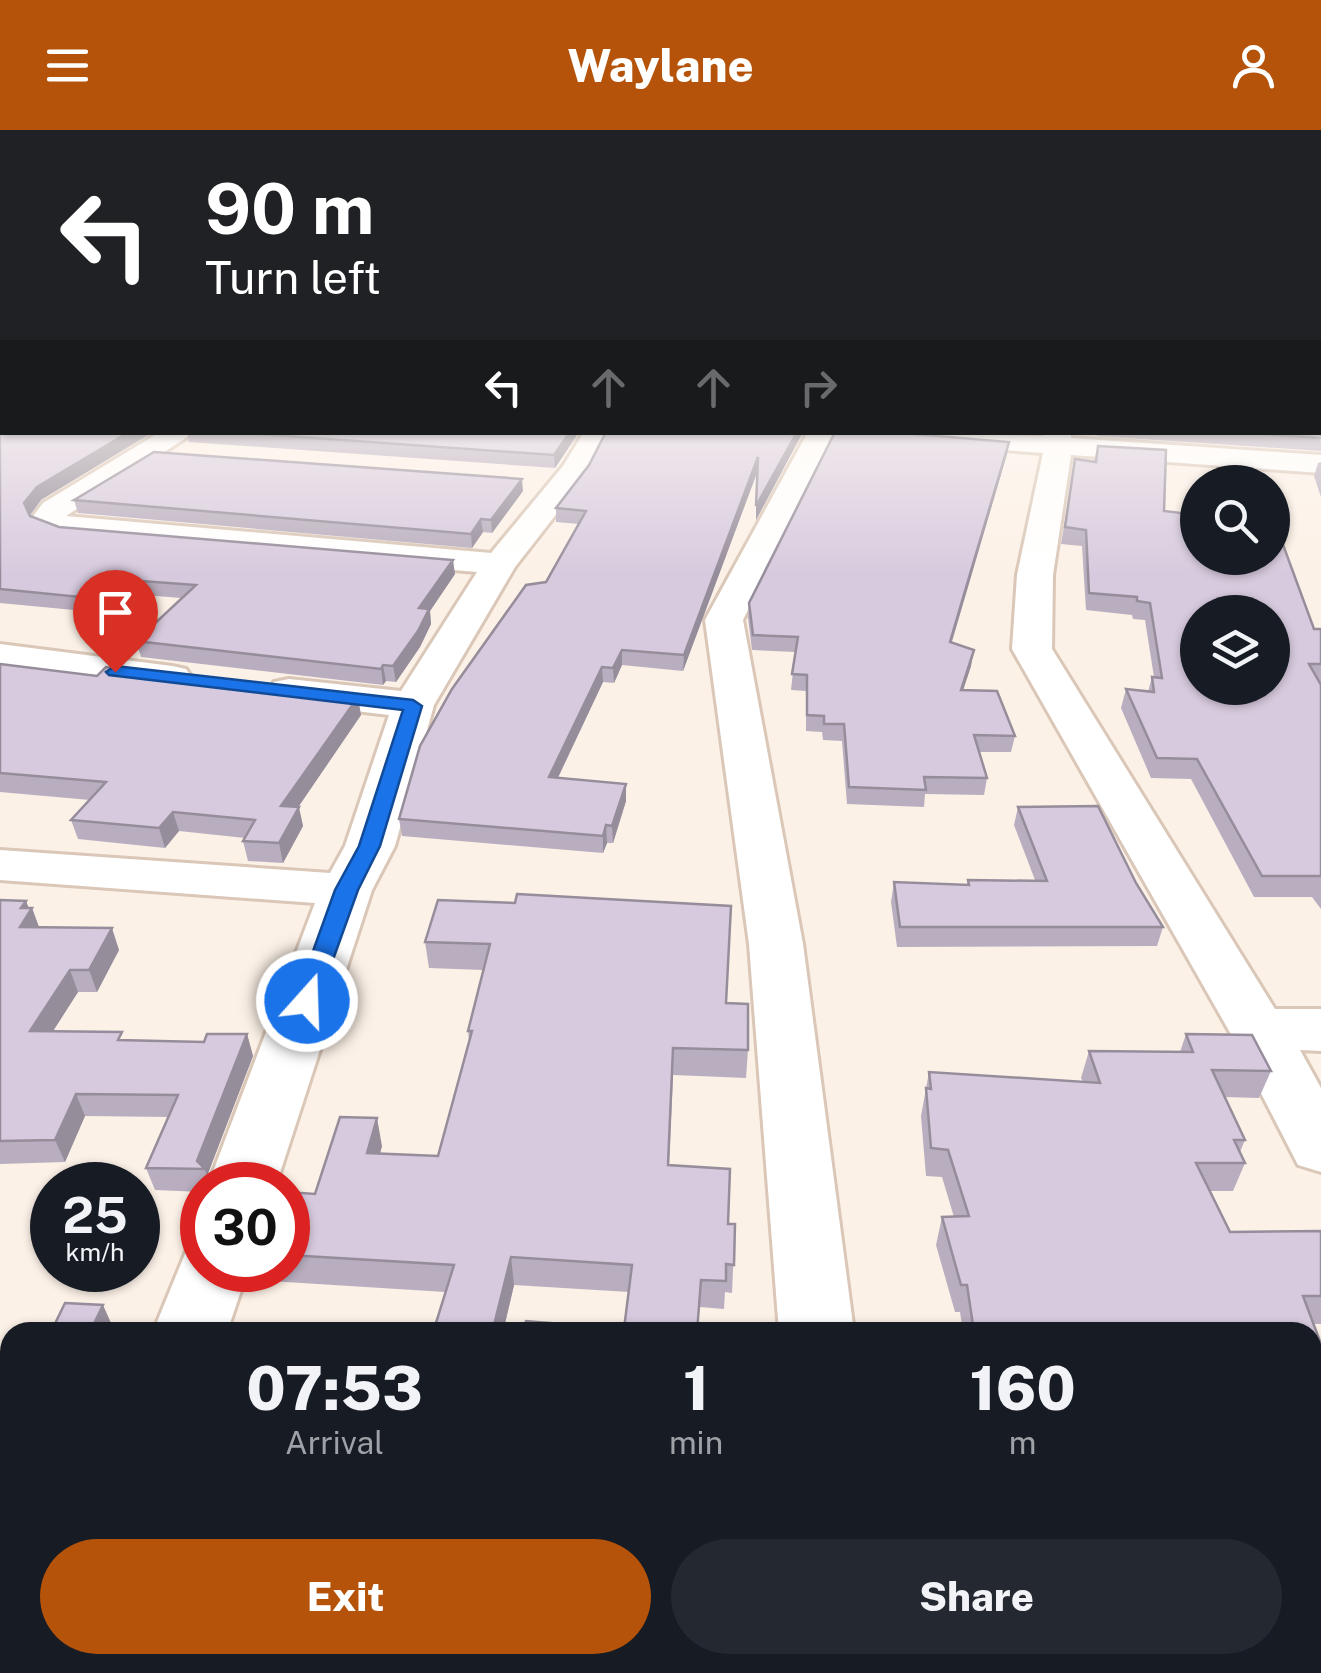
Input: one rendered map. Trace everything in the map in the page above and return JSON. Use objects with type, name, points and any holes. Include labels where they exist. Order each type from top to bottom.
[{"type":"street","points":[[250,1162],[346,890],[370,846],[413,706],[546,481],[595,435]]},
{"type":"street","points":[[817,1322],[776,944],[724,620],[820,435]]},
{"type":"street","points":[[944,435],[1058,440],[1321,462]]},
{"type":"street","points":[[1302,435],[1321,462]]},
{"type":"street","points":[[1058,440],[1035,575],[1032,648],[1258,1029],[1321,1147]]},
{"type":"street","points":[[190,444],[150,452],[54,510],[48,519],[63,527],[500,564]]},
{"type":"street","points":[[0,656],[413,706]]},
{"type":"street","points":[[0,865],[346,890]]},
{"type":"street","points":[[1258,1029],[1321,1030]]},
{"type":"street","points":[[194,1322],[204,1292]]},
{"type":"building","points":[[0,435],[124,435],[37,487],[24,503],[30,516],[59,527],[453,560],[419,608],[429,609],[418,631],[393,666],[383,665],[381,669],[136,641],[196,585],[114,579],[90,598],[0,589]]},
{"type":"building","points":[[271,435],[568,435],[554,455]]},
{"type":"building","points":[[604,435],[795,435],[756,506],[758,457],[684,655],[622,650],[613,668],[602,667],[549,777],[626,784],[612,826],[606,825],[603,836],[399,819],[420,746],[452,689],[526,585],[546,582],[586,511],[556,508],[589,465]]},
{"type":"building","points":[[833,435],[926,435],[1009,442],[950,642],[974,650],[961,690],[997,691],[1015,736],[974,735],[987,778],[924,777],[926,790],[849,787],[844,724],[824,724],[824,716],[807,715],[807,675],[792,674],[798,637],[753,635],[749,603]]},
{"type":"building","points":[[1278,435],[1321,435],[1321,438]]},
{"type":"building","points":[[1098,446],[1166,450],[1164,511],[1180,513],[1180,575],[1290,575],[1290,564],[1314,629],[1321,629],[1321,664],[1309,664],[1321,685],[1321,876],[1262,876],[1197,759],[1157,758],[1126,689],[1154,692],[1152,677],[1162,678],[1150,603],[1137,601],[1137,597],[1089,593],[1086,530],[1065,527],[1075,459],[1096,462]]},
{"type":"building","points":[[154,452],[522,479],[491,520],[481,519],[471,534],[74,500]]},
{"type":"building","points":[[0,664],[97,676],[106,667],[358,697],[281,806],[299,807],[279,843],[243,841],[255,820],[173,812],[159,828],[71,820],[106,782],[0,773]]},
{"type":"building","points":[[1098,806],[1163,927],[900,927],[894,882],[969,885],[968,880],[1047,881],[1018,807]]},
{"type":"building","points":[[517,894],[731,906],[726,1003],[748,1004],[748,1050],[673,1048],[668,1165],[730,1169],[728,1224],[735,1224],[734,1265],[726,1264],[726,1281],[701,1280],[698,1322],[625,1322],[632,1265],[511,1257],[495,1322],[436,1322],[454,1265],[310,1256],[310,1194],[315,1194],[340,1117],[377,1118],[367,1153],[438,1156],[472,1031],[468,1031],[490,944],[425,942],[438,900],[515,903]]},
{"type":"building","points":[[0,900],[26,901],[21,908],[32,908],[20,927],[112,928],[89,970],[70,970],[30,1031],[122,1032],[118,1040],[204,1042],[207,1034],[247,1034],[198,1162],[180,1162],[180,1169],[160,1168],[160,1162],[149,1162],[178,1095],[76,1094],[55,1140],[0,1141]]},
{"type":"building","points":[[1186,1034],[1252,1035],[1271,1071],[1212,1070],[1245,1140],[1234,1140],[1245,1163],[1196,1163],[1230,1232],[1321,1231],[1321,1296],[1303,1296],[1313,1322],[973,1322],[967,1285],[961,1285],[942,1217],[969,1216],[948,1150],[931,1148],[926,1088],[931,1089],[929,1072],[1100,1083],[1089,1051],[1193,1052]]},
{"type":"building","points":[[65,1303],[103,1305],[95,1322],[56,1322]]},
{"type":"route","points":[[115,672],[413,706],[370,846],[346,890],[307,1001]]}]
